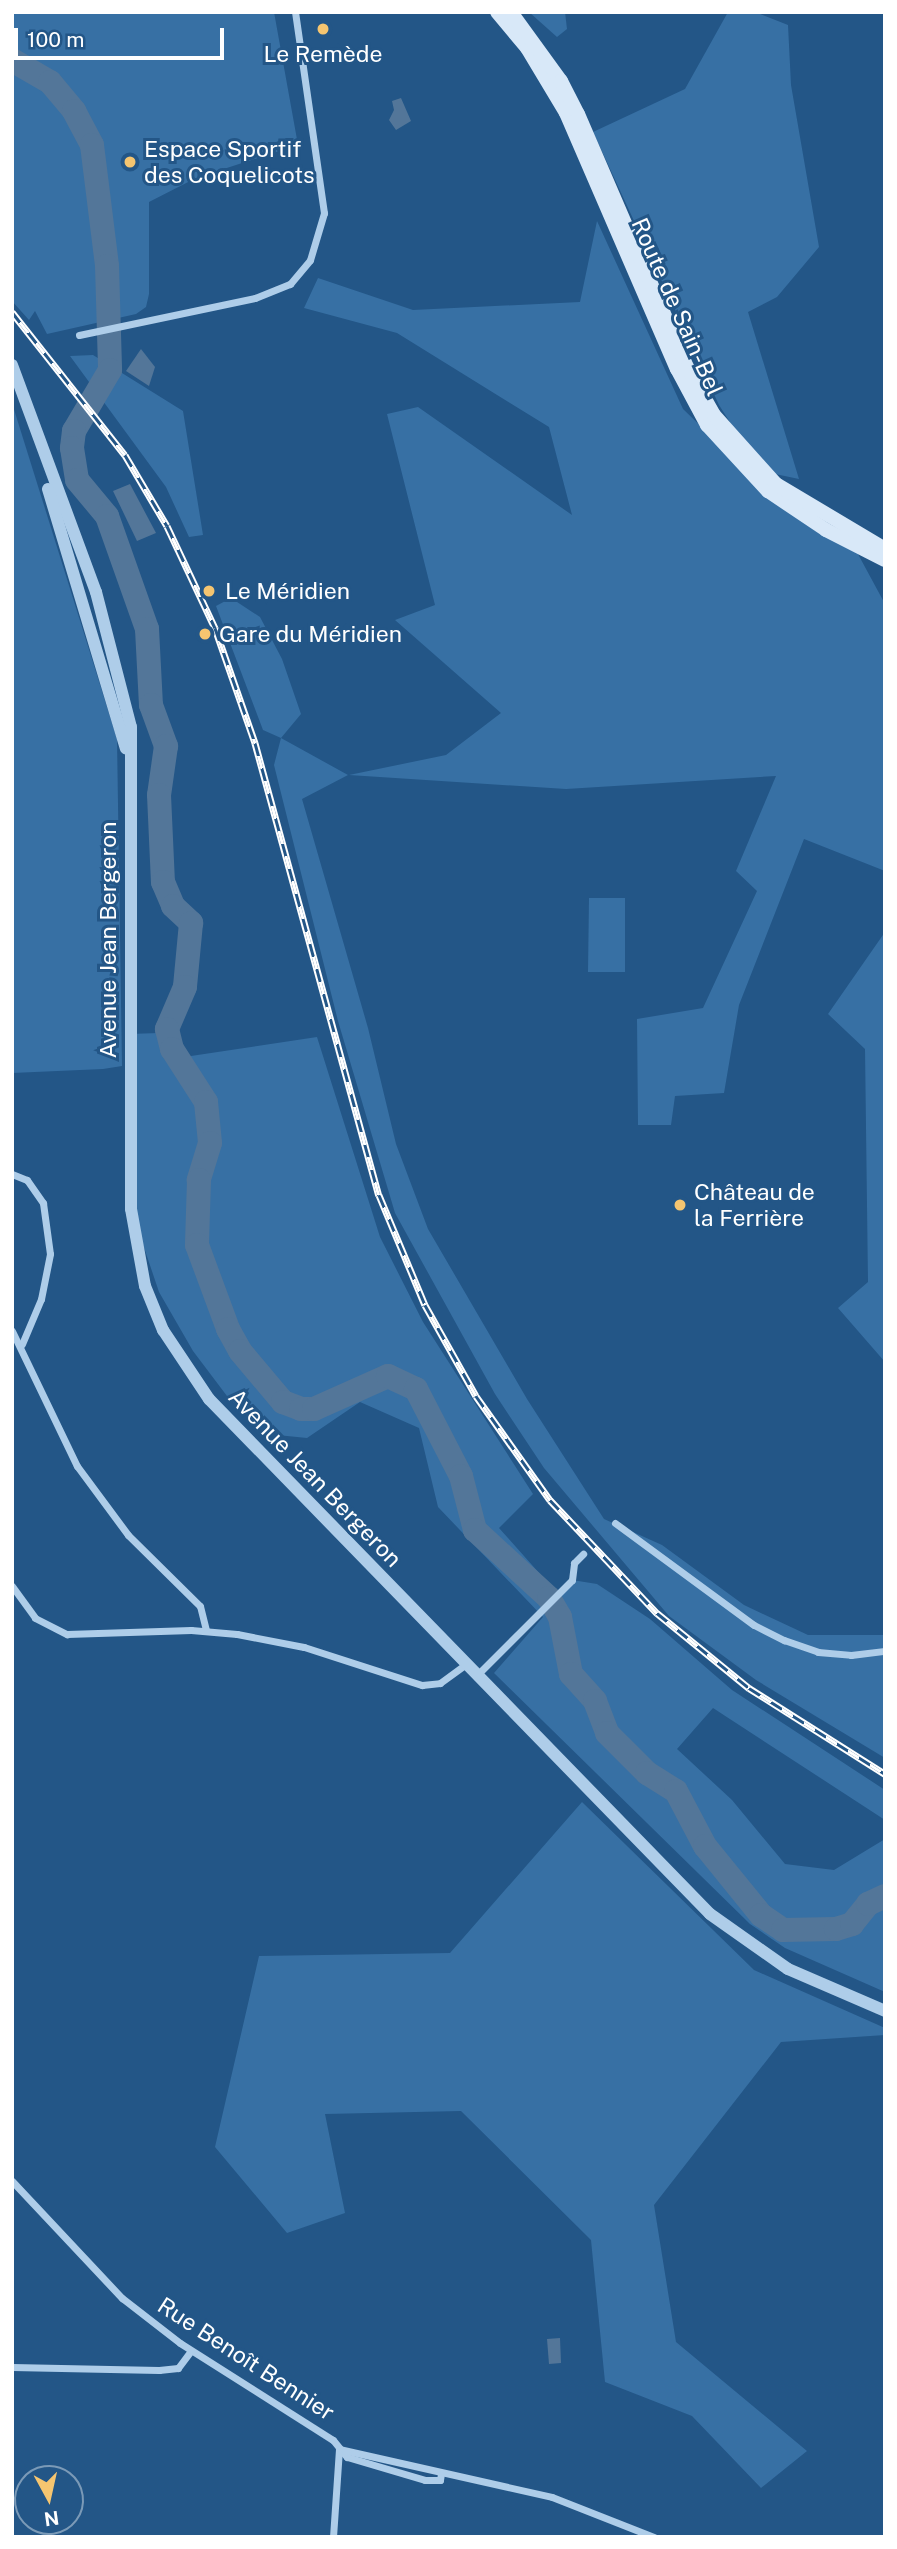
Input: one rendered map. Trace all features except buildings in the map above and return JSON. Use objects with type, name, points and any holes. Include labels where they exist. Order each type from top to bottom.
[{"type":"main road","name":"Route de Sain-Bel","points":[[497,12],[527,48],[566,113],[677,369],[707,425],[750,474],[778,498],[885,560]]},
{"type":"main road","name":"Route de Sain-Bel","points":[[511,12],[561,81],[578,114],[687,367],[715,415],[776,484],[885,548]]},
{"type":"street","points":[[79,335],[256,298],[290,284],[310,260],[324,213],[295,12]]},
{"type":"street","name":"Avenue Jean Bergeron","points":[[12,365],[130,760],[131,1209],[145,1286],[169,1339],[209,1399],[709,1914],[741,1940],[788,1969],[885,2011]]},
{"type":"street","points":[[12,1174],[27,1180],[43,1203],[50,1254],[41,1299],[22,1344]]},
{"type":"street","points":[[12,1331],[22,1344],[77,1466],[128,1535],[200,1606],[206,1630]]},
{"type":"street","points":[[615,1522],[754,1625],[784,1640],[818,1652],[851,1655],[885,1651]]},
{"type":"street","points":[[477,1675],[561,1593],[572,1580],[574,1563],[583,1554]]},
{"type":"street","points":[[12,1586],[35,1618],[67,1634],[206,1630],[304,1647],[422,1685],[440,1683],[466,1664]]},
{"type":"street","name":"Rue Benoît Bennier","points":[[12,2181],[122,2298],[191,2351],[314,2427],[339,2449],[350,2448],[441,2474],[552,2497],[654,2537]]},
{"type":"street","points":[[12,2367],[159,2371],[178,2368],[191,2351]]},
{"type":"street","points":[[333,2537],[339,2449]]},
{"type":"shaded area","name":"Espace Sportif des Coquelicots","points":[[12,12],[274,12],[298,145],[196,178],[149,202],[149,294],[146,307],[136,314],[47,334],[35,311],[29,320],[12,301]]},
{"type":"shaded area","points":[[529,12],[565,12],[567,29],[557,37]]},
{"type":"shaded area","points":[[728,12],[755,12],[788,25],[791,85],[819,247],[777,297],[748,312],[799,479],[761,471],[719,405],[593,132],[685,89]]},
{"type":"shaded area","points":[[401,98],[411,121],[396,130],[389,120],[394,110],[392,101]]},
{"type":"shaded area","points":[[597,221],[683,409],[768,491],[852,543],[885,604],[885,871],[804,839],[739,1005],[724,1093],[675,1096],[671,1125],[638,1125],[637,1019],[703,1008],[757,891],[736,871],[776,776],[566,789],[349,775],[446,755],[501,713],[395,620],[435,605],[387,414],[418,407],[572,515],[549,427],[397,333],[304,308],[318,278],[413,310],[580,302]]},
{"type":"shaded area","points":[[141,349],[155,367],[149,386],[126,371]]},
{"type":"shaded area","points":[[93,355],[183,411],[203,535],[189,537],[166,487],[70,356]]},
{"type":"shaded area","points":[[12,403],[117,739],[122,1066],[103,1069],[12,1073]]},
{"type":"shaded area","points":[[130,484],[156,533],[137,541],[113,491]]},
{"type":"shaded area","points":[[231,598],[260,617],[282,659],[301,714],[281,738],[263,730],[216,606]]},
{"type":"shaded area","points":[[281,738],[348,775],[302,799],[368,1028],[396,1144],[428,1229],[527,1399],[604,1519],[662,1545],[744,1605],[808,1635],[885,1635],[885,1758],[756,1680],[669,1616],[544,1468],[495,1394],[395,1213],[338,1021],[274,765]]},
{"type":"shaded area","points":[[589,898],[625,898],[625,972],[588,972]]},
{"type":"shaded area","points":[[885,932],[885,1362],[838,1308],[868,1282],[865,1049],[828,1014]]},
{"type":"shaded area","points":[[159,1033],[171,1059],[317,1037],[380,1237],[423,1322],[533,1494],[499,1528],[556,1592],[572,1580],[597,1584],[650,1619],[732,1690],[885,1790],[885,1820],[713,1708],[677,1749],[732,1800],[785,1864],[834,1870],[885,1839],[885,1992],[785,1948],[750,1924],[494,1673],[543,1617],[438,1507],[419,1428],[360,1402],[307,1438],[277,1435],[230,1400],[193,1351],[159,1292],[131,1209],[129,1034]]},
{"type":"shaded area","points":[[582,1802],[754,1970],[885,2028],[885,2035],[781,2042],[654,2205],[676,2342],[807,2451],[761,2488],[692,2416],[605,2382],[591,2240],[461,2111],[325,2114],[345,2213],[287,2233],[215,2147],[259,1956],[450,1953]]},
{"type":"shaded area","points":[[560,2338],[561,2363],[549,2364],[547,2339]]},
{"type":"waterway","points":[[12,60],[50,82],[74,111],[92,145],[107,266],[110,370],[74,431],[72,448],[77,480],[107,516],[147,629],[151,705],[166,746],[159,795],[163,882],[173,906],[191,923],[185,987],[167,1029],[172,1049],[206,1102],[210,1143],[199,1180],[197,1245],[228,1329],[240,1351],[283,1402],[301,1409],[314,1409],[388,1376],[416,1389],[461,1476],[475,1530],[549,1598],[560,1617],[571,1674],[595,1701],[607,1733],[647,1773],[676,1791],[705,1846],[761,1915],[783,1930],[836,1929],[852,1924],[868,1904],[885,1896]]},
{"type":"railway","points":[[12,312],[125,455],[167,526],[215,628],[255,743],[379,1195],[425,1305],[476,1396],[550,1500],[657,1613],[749,1688],[885,1774]]},
{"type":"place","name":"Le Remède","points":[[323,29]]},
{"type":"place","name":"Espace Sportif des Coquelicots","points":[[130,162]]},
{"type":"place","name":"Le Méridien","points":[[209,591]]},
{"type":"place","name":"Gare du Méridien","points":[[205,634]]},
{"type":"place","name":"Château de la Ferrière","points":[[680,1205]]}]
